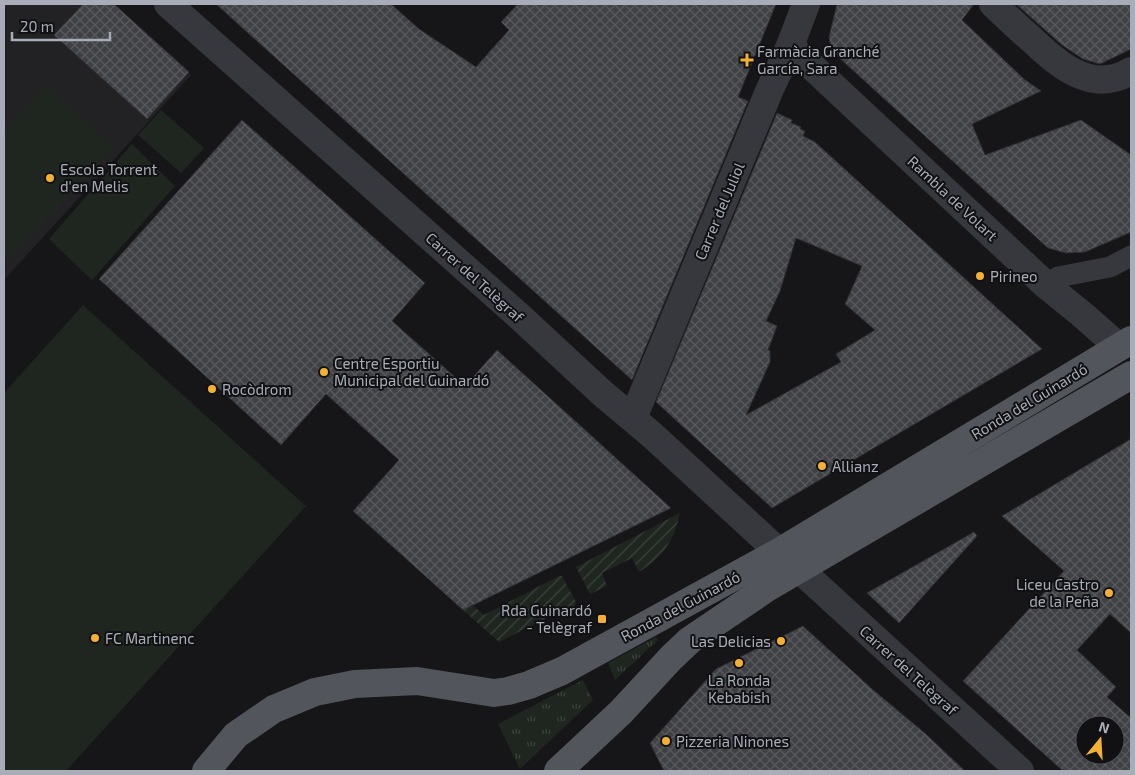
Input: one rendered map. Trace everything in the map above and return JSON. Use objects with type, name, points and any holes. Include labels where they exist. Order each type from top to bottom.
[{"type":"main road","name":"Ronda del Guinardó","points":[[558,771],[621,712],[690,640],[766,588],[789,561],[1127,349]]},
{"type":"main road","name":"Ronda del Guinardó","points":[[206,771],[236,735],[274,709],[315,692],[355,684],[417,681],[494,692],[508,691],[530,685],[789,561],[1131,375]]},
{"type":"street","name":"Carrer del Telègraf","points":[[168,4],[512,310],[602,393],[633,418],[1020,771]]},
{"type":"street","name":"Carrer del Juliol","points":[[633,418],[806,4]]},
{"type":"street","points":[[992,4],[1056,63],[1074,73],[1090,78],[1103,79],[1116,78],[1131,72]]},
{"type":"street","name":"Rambla de Volart","points":[[790,46],[1047,286],[1127,349]]},
{"type":"street","points":[[1047,286],[1058,277],[1110,267],[1131,256]]},
{"type":"shaded area","name":"Escola Torrent d'en Melis","points":[[4,4],[113,4],[191,75],[4,280]]},
{"type":"green space","points":[[47,85],[114,148],[4,264],[4,130]]},
{"type":"green space","points":[[161,110],[204,148],[181,173],[138,135]]},
{"type":"green space","points":[[132,144],[175,186],[92,280],[49,239]]},
{"type":"green space","name":"FC Martinenc","points":[[83,305],[306,506],[66,771],[4,771],[4,393]]},
{"type":"green space","points":[[680,513],[671,540],[655,560],[639,572],[632,558],[602,573],[607,586],[590,594],[576,567]]},
{"type":"green space","points":[[562,576],[576,602],[575,608],[552,615],[499,642],[455,603],[458,592],[484,615]]},
{"type":"green space","points":[[656,637],[658,640],[615,680],[608,663]]},
{"type":"green space","points":[[583,680],[593,700],[520,769],[498,724]]},
{"type":"building","points":[[83,4],[114,4],[189,72],[147,119],[54,35]]},
{"type":"building","points":[[216,4],[391,4],[419,29],[476,67],[509,30],[501,22],[518,4],[776,4],[738,97],[748,101],[632,380]]},
{"type":"building","points":[[837,4],[974,4],[962,20],[1024,79],[1041,91],[972,124],[985,155],[1081,120],[1131,155],[1131,232],[1085,252],[1066,253],[1048,248],[835,54],[831,48],[829,37]]},
{"type":"building","points":[[1016,4],[1131,4],[1131,49],[1100,64],[1083,59],[1062,45]]},
{"type":"building","points":[[777,113],[792,120],[791,123],[801,127],[800,129],[805,131],[803,136],[815,142],[1042,349],[772,508],[656,402]],"holes":[[[796,238],[862,266],[845,304],[875,330],[836,354],[841,362],[746,415],[770,362],[770,351],[768,350],[777,326],[766,321],[780,291]]]},
{"type":"building","name":"Centre Esportiu Municipal del Guinardó","points":[[242,120],[425,283],[392,321],[465,386],[497,350],[671,508],[463,610],[353,511],[399,460],[326,394],[281,445],[99,279]]},
{"type":"building","points":[[1131,439],[1131,633],[1110,614],[1077,650],[1116,687],[1107,697],[1131,718],[1131,771],[1063,771],[963,681],[1064,571],[1002,516]]},
{"type":"building","points":[[974,532],[977,536],[899,623],[867,593]]},
{"type":"building","points":[[803,626],[965,771],[664,771],[650,743],[716,669]]},
{"type":"place","name":"Farmàcia Granché García, Sara","points":[[747,60]]},
{"type":"place","name":"Escola Torrent d'en Melis","points":[[50,178]]},
{"type":"place","name":"Pirineo","points":[[980,276]]},
{"type":"place","name":"Centre Esportiu Municipal del Guinardó","points":[[324,372]]},
{"type":"place","name":"Rocòdrom","points":[[212,389]]},
{"type":"place","name":"Allianz","points":[[822,466]]},
{"type":"place","name":"Liceu Castro de la Peña","points":[[1109,593]]},
{"type":"place","name":"Rda Guinardó - Telègraf","points":[[602,619]]},
{"type":"place","name":"FC Martinenc","points":[[95,638]]},
{"type":"place","name":"Las Delicias","points":[[781,641]]},
{"type":"place","name":"La Ronda Kebabish","points":[[739,663]]},
{"type":"place","name":"Pizzeria Ninones","points":[[666,741]]}]
